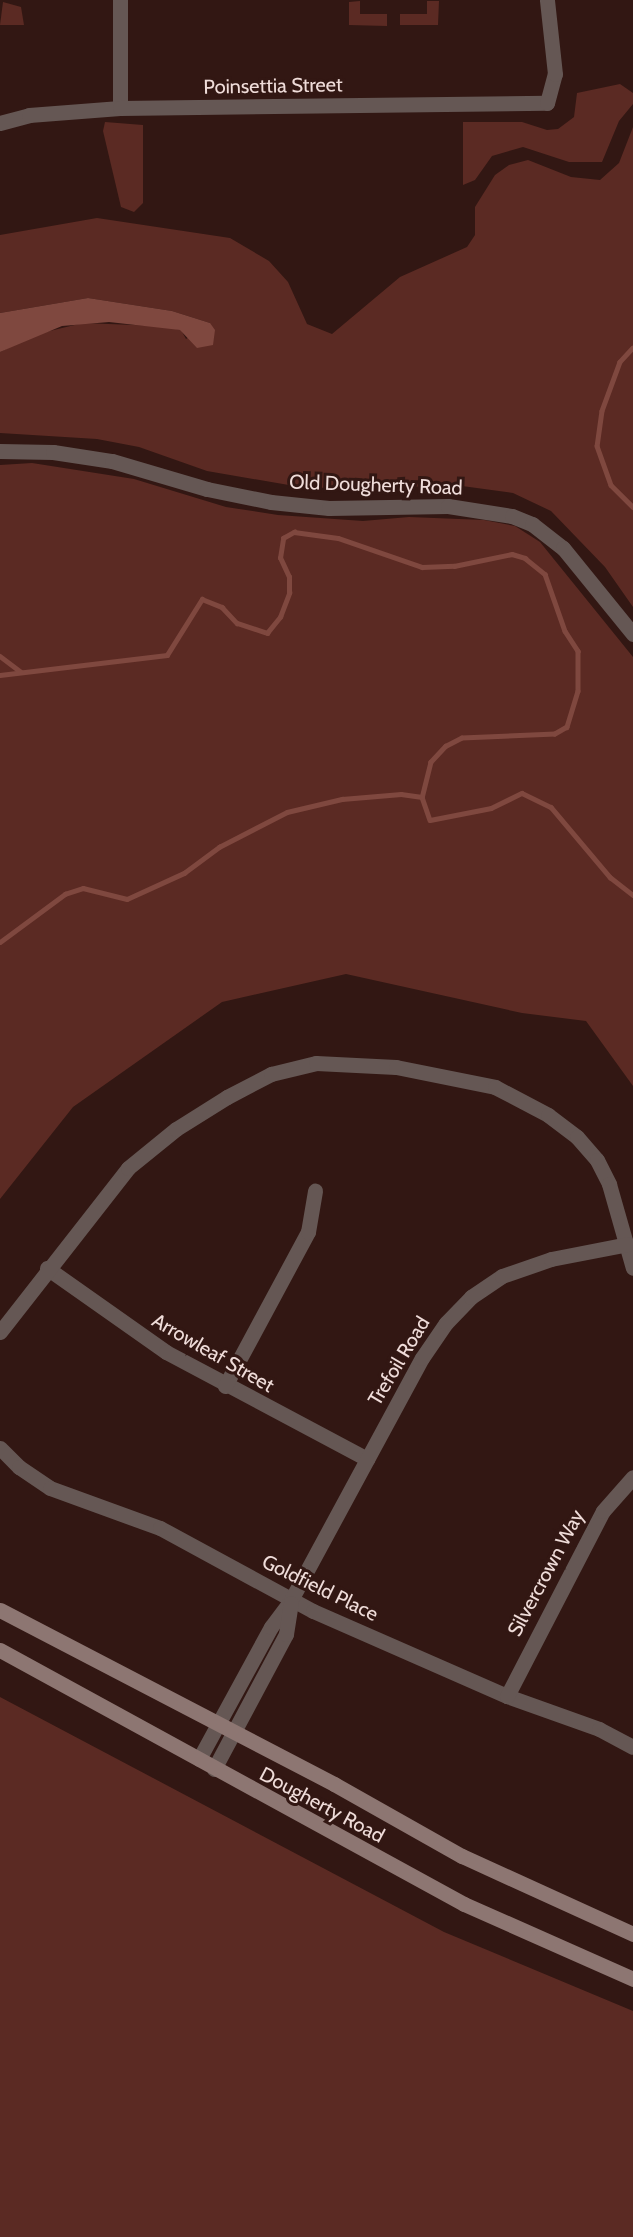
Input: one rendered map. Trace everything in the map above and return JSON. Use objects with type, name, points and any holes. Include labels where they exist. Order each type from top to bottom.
[{"type":"main road","name":"Dougherty Road","points":[[0,1610],[234,1732],[462,1856],[633,1934]]},
{"type":"main road","name":"Dougherty Road","points":[[0,1650],[464,1904],[633,1979]]},
{"type":"street","points":[[120,0],[120,108]]},
{"type":"street","name":"Poinsettia Street","points":[[0,123],[29,115],[120,108],[547,103],[555,74],[547,0]]},
{"type":"street","name":"Old Dougherty Road","points":[[0,451],[52,452],[112,461],[207,489],[271,502],[329,508],[448,506],[503,513],[531,524],[563,548],[633,634]]},
{"type":"street","points":[[0,1332],[47,1268],[128,1168],[176,1129],[271,1074],[316,1063],[396,1067],[515,1094],[577,1137],[597,1161],[609,1184],[633,1268]]},
{"type":"street","points":[[225,1386],[308,1232],[315,1191]]},
{"type":"street","name":"Trefoil Road","points":[[199,1759],[271,1627],[291,1600],[433,1340],[471,1297],[502,1276],[551,1259],[628,1244]]},
{"type":"street","name":"Arrowleaf Street","points":[[47,1268],[126,1326],[225,1386],[367,1459]]},
{"type":"street","name":"Goldfield Place","points":[[0,1448],[19,1467],[50,1488],[160,1528],[291,1600],[507,1696],[599,1729],[633,1747]]},
{"type":"street","name":"Silvercrown Way","points":[[507,1696],[603,1511],[633,1476]]},
{"type":"street","name":"Trefoil Road","points":[[214,1769],[286,1634],[291,1600]]},
{"type":"shaded area","points":[[360,1],[360,14],[387,14],[387,26],[349,25],[349,2]]},
{"type":"shaded area","points":[[427,1],[439,1],[438,25],[400,25],[400,14],[427,14]]},
{"type":"shaded area","points":[[3,2],[21,7],[24,25],[0,25]]},
{"type":"shaded area","points":[[620,84],[633,93],[633,104],[619,121],[602,162],[569,162],[523,147],[492,156],[475,180],[463,185],[463,122],[522,122],[547,130],[558,129],[574,117],[577,93]]},
{"type":"shaded area","points":[[105,122],[143,125],[143,203],[134,212],[121,207],[103,131]]},
{"type":"shaded area","points":[[633,127],[633,607],[605,567],[551,511],[513,493],[462,486],[306,488],[207,471],[139,447],[97,439],[0,433],[0,352],[37,334],[83,323],[160,326],[181,330],[186,339],[210,323],[172,311],[88,298],[0,313],[0,235],[97,218],[230,238],[269,261],[288,282],[307,324],[332,334],[400,277],[467,247],[475,235],[475,207],[495,175],[509,165],[528,160],[571,177],[600,180],[619,163]]},
{"type":"shaded area","points":[[88,298],[172,311],[210,323],[215,330],[213,345],[197,348],[180,330],[109,322],[62,326],[0,352],[0,313]]},
{"type":"shaded area","points":[[32,463],[134,479],[226,507],[278,515],[363,521],[409,517],[484,520],[515,526],[540,542],[633,657],[633,1086],[586,1021],[522,1013],[346,974],[222,1002],[73,1107],[0,1199],[0,465]]},
{"type":"shaded area","points":[[0,1697],[444,1932],[633,2011],[633,2237],[0,2237]]},
{"type":"waterway","points":[[633,348],[620,362],[602,411],[597,446],[611,485],[633,507]]},
{"type":"waterway","points":[[0,675],[167,655],[202,599],[222,607],[237,623],[267,633],[280,617],[289,593],[289,577],[280,558],[283,538],[294,532],[338,538],[422,567],[454,566],[512,554],[525,558],[545,574],[565,631],[578,651],[578,691],[567,727],[555,734],[462,738],[446,746],[431,762],[422,797],[430,820],[491,808],[522,793],[551,807],[610,877],[633,895]]},
{"type":"waterway","points":[[0,656],[21,672]]},
{"type":"waterway","points":[[0,942],[65,894],[83,888],[127,899],[184,873],[219,847],[287,812],[342,799],[401,794],[422,797]]}]
